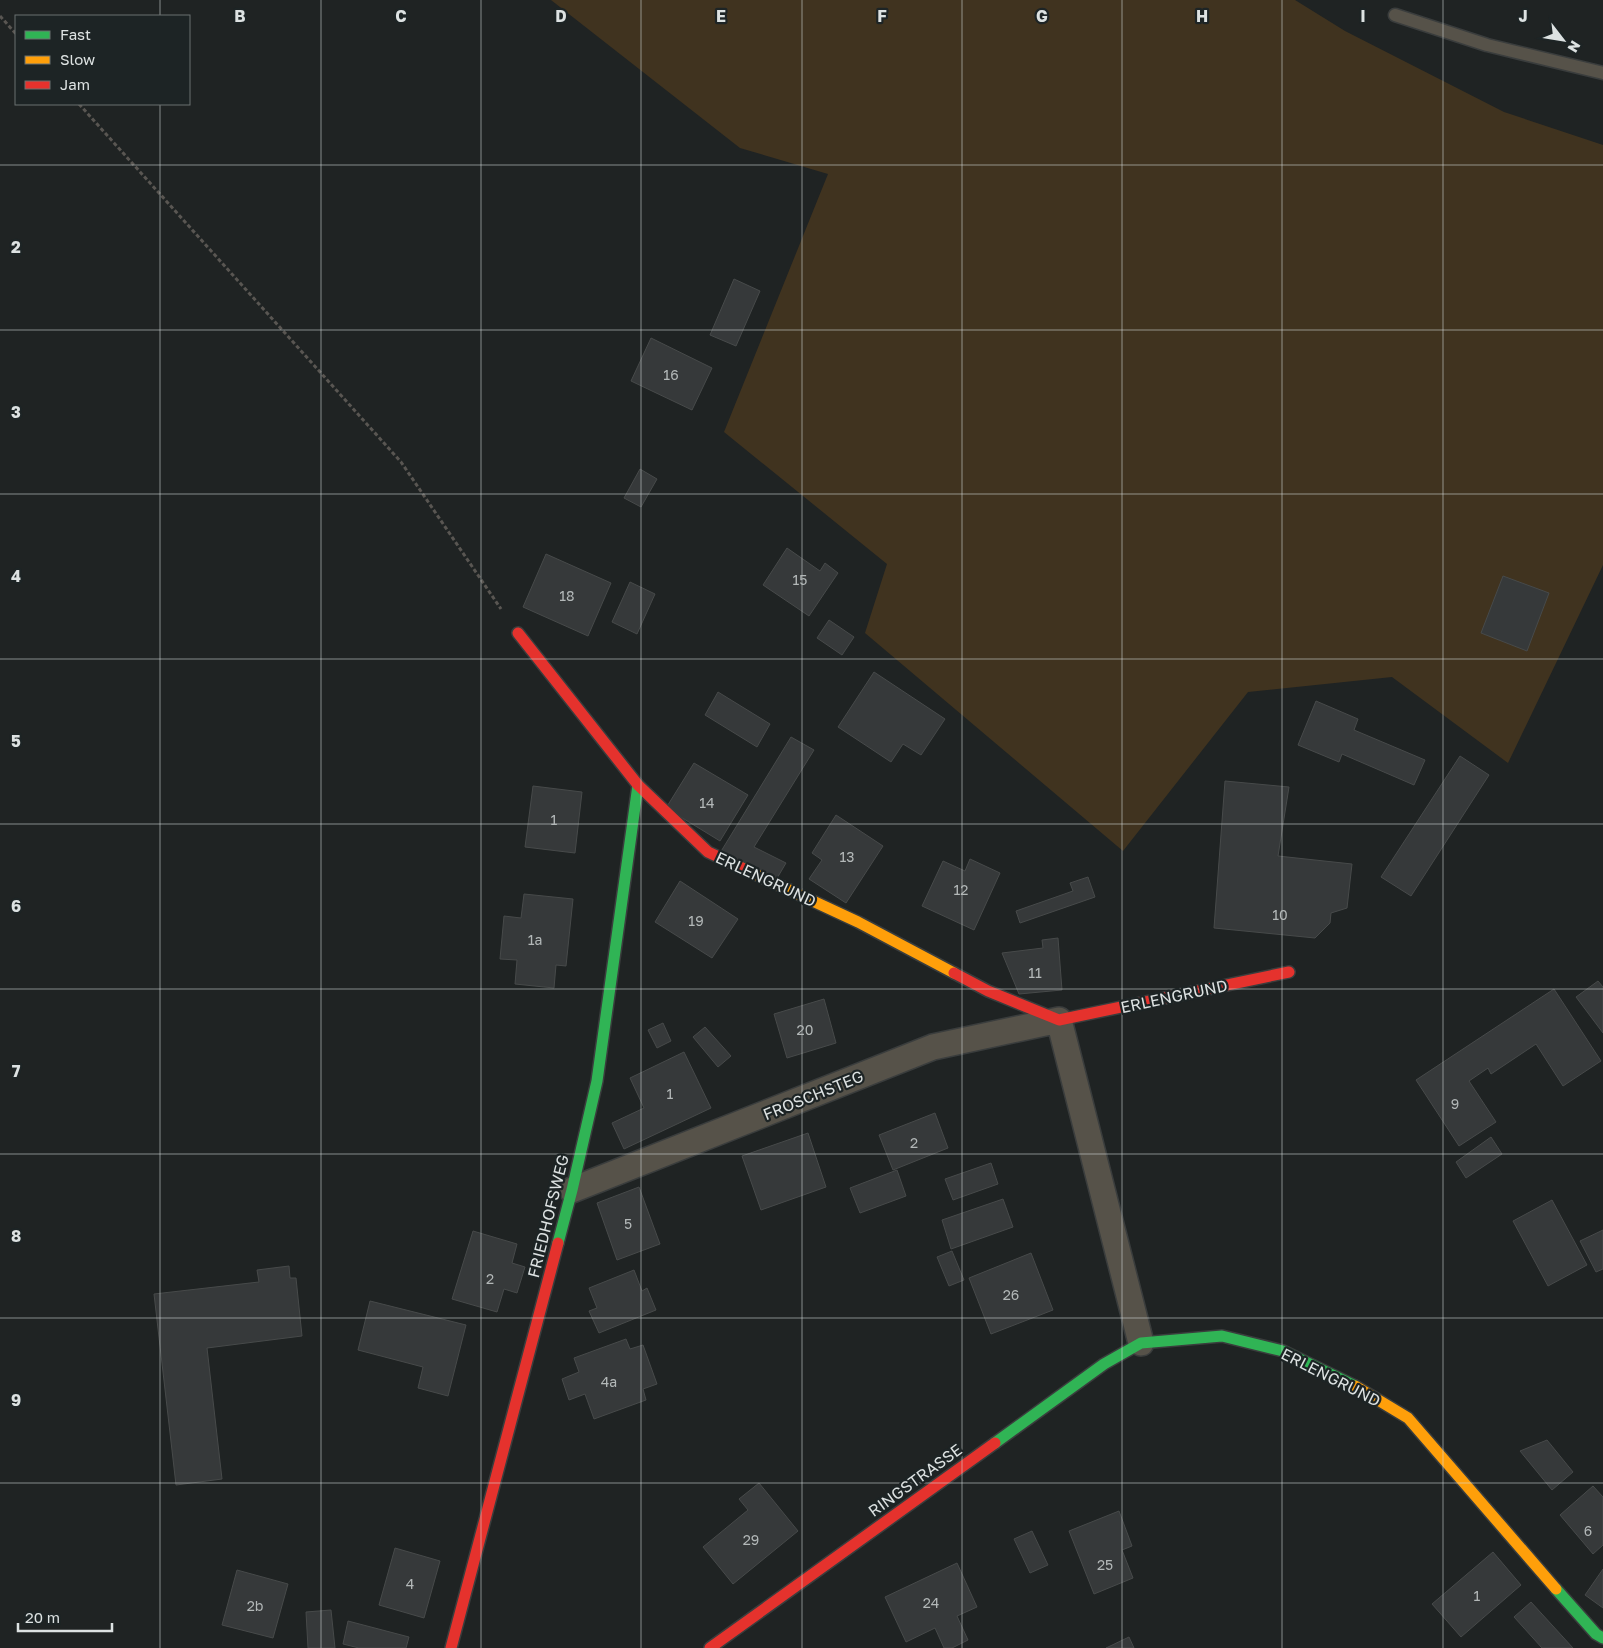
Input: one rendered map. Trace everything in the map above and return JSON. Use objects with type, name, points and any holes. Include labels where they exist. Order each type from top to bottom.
[{"type":"street","name":"ERLENGRUND","points":[[518,633],[638,785],[708,852],[858,922],[988,991],[1059,1020],[1289,972]]},
{"type":"street","name":"FRIEDHOFSWEG","points":[[451,1648],[572,1190],[597,1081],[638,785]]},
{"type":"street","name":"FROSCHSTEG","points":[[572,1190],[932,1047],[1059,1020]]},
{"type":"street","points":[[1059,1020],[1141,1343]]},
{"type":"street","name":"ERLENGRUND","points":[[1141,1343],[1222,1336],[1283,1351],[1354,1385],[1408,1418],[1596,1634],[1603,1638]]},
{"type":"street","name":"RINGSTRASSE","points":[[714,1646],[1104,1364],[1141,1343]]},
{"type":"lane","points":[[1395,15],[1487,45],[1603,73]]},
{"type":"path","points":[[0,16],[15,33]]},
{"type":"path","points":[[80,105],[401,462],[518,633]]},
{"type":"shaded area","points":[[551,0],[1295,0],[1345,31],[1504,112],[1603,145],[1603,565],[1508,763],[1392,677],[1248,692],[1123,851],[865,633],[887,564],[724,432],[828,174],[740,148]]},
{"type":"building","points":[[734,279],[760,291],[736,346],[710,335]]},
{"type":"building","points":[[651,338],[712,368],[692,410],[631,381]]},
{"type":"building","points":[[640,469],[657,479],[641,507],[624,498]]},
{"type":"building","points":[[787,548],[820,571],[825,563],[838,573],[809,616],[763,585]]},
{"type":"building","points":[[546,554],[611,583],[588,636],[523,607]]},
{"type":"building","points":[[1503,576],[1549,593],[1527,651],[1481,633]]},
{"type":"building","points":[[630,582],[655,594],[637,634],[612,622]]},
{"type":"building","points":[[829,620],[854,637],[842,655],[817,638]]},
{"type":"building","points":[[874,672],[945,719],[921,755],[903,744],[891,762],[838,727]]},
{"type":"building","points":[[718,692],[770,724],[757,747],[705,715]]},
{"type":"building","points":[[1316,701],[1358,719],[1354,730],[1425,760],[1414,785],[1342,754],[1339,762],[1298,745]]},
{"type":"building","points":[[791,737],[814,750],[754,847],[786,863],[776,880],[720,853]]},
{"type":"building","points":[[1460,756],[1489,775],[1411,896],[1381,877]]},
{"type":"building","points":[[694,763],[748,795],[720,841],[666,808]]},
{"type":"building","points":[[1225,781],[1289,787],[1278,856],[1352,864],[1347,908],[1331,913],[1330,923],[1315,938],[1214,928]]},
{"type":"building","points":[[533,786],[582,792],[575,853],[525,847]]},
{"type":"building","points":[[836,815],[883,846],[846,903],[809,879],[822,860],[812,853]]},
{"type":"building","points":[[970,859],[1000,873],[974,930],[922,906],[943,861],[965,871]]},
{"type":"building","points":[[1088,877],[1095,897],[1020,923],[1016,911],[1073,891],[1070,883]]},
{"type":"building","points":[[680,881],[738,919],[712,958],[655,922]]},
{"type":"building","points":[[524,894],[573,899],[566,966],[556,965],[554,988],[515,984],[517,960],[500,959],[504,916],[521,918]]},
{"type":"building","points":[[1058,938],[1062,990],[1019,994],[1002,953],[1043,948],[1042,940]]},
{"type":"building","points":[[1598,981],[1603,987],[1603,1033],[1576,997]]},
{"type":"building","points":[[1554,989],[1601,1061],[1563,1086],[1536,1044],[1491,1074],[1488,1068],[1469,1081],[1496,1122],[1459,1146],[1416,1080]]},
{"type":"building","points":[[824,999],[836,1043],[787,1058],[774,1014]]},
{"type":"building","points":[[663,1023],[671,1041],[657,1048],[648,1030]]},
{"type":"building","points":[[705,1027],[731,1056],[718,1067],[693,1037]]},
{"type":"building","points":[[684,1052],[711,1108],[624,1149],[612,1123],[644,1108],[630,1078]]},
{"type":"building","points":[[935,1113],[948,1148],[893,1170],[879,1135]]},
{"type":"building","points":[[808,1133],[826,1187],[761,1210],[742,1156]]},
{"type":"building","points":[[1491,1137],[1502,1154],[1466,1178],[1456,1162]]},
{"type":"building","points":[[991,1163],[998,1184],[953,1200],[945,1179]]},
{"type":"building","points":[[897,1170],[906,1196],[860,1213],[850,1188]]},
{"type":"building","points":[[639,1187],[660,1244],[617,1260],[597,1203]]},
{"type":"building","points":[[1003,1199],[1013,1227],[951,1249],[942,1220]]},
{"type":"building","points":[[1552,1200],[1587,1265],[1548,1286],[1513,1221]]},
{"type":"building","points":[[1603,1230],[1603,1269],[1596,1272],[1580,1241]]},
{"type":"building","points":[[473,1231],[517,1244],[512,1263],[525,1267],[517,1293],[504,1289],[497,1312],[452,1299]]},
{"type":"building","points":[[952,1251],[964,1280],[949,1286],[937,1257]]},
{"type":"building","points":[[1031,1253],[1053,1310],[991,1334],[969,1278]]},
{"type":"building","points":[[289,1266],[290,1278],[296,1278],[302,1336],[207,1348],[222,1479],[176,1485],[154,1294],[259,1282],[257,1270]]},
{"type":"building","points":[[634,1270],[642,1291],[647,1288],[656,1310],[599,1333],[589,1311],[597,1308],[589,1288]]},
{"type":"building","points":[[370,1301],[466,1325],[448,1396],[418,1388],[423,1367],[358,1350]]},
{"type":"building","points":[[626,1339],[630,1349],[643,1345],[657,1384],[643,1389],[646,1400],[594,1419],[585,1394],[569,1400],[562,1379],[579,1372],[574,1358]]},
{"type":"building","points":[[1547,1440],[1573,1472],[1552,1490],[1520,1451]]},
{"type":"building","points":[[759,1483],[798,1531],[733,1584],[703,1547],[748,1510],[739,1499]]},
{"type":"building","points":[[1593,1486],[1603,1497],[1603,1545],[1593,1554],[1560,1515]]},
{"type":"building","points":[[1119,1511],[1132,1546],[1122,1550],[1133,1578],[1094,1594],[1069,1531]]},
{"type":"building","points":[[1032,1531],[1048,1565],[1030,1573],[1014,1539]]},
{"type":"building","points":[[395,1548],[440,1561],[424,1618],[379,1605]]},
{"type":"building","points":[[1493,1552],[1521,1585],[1461,1637],[1432,1604]]},
{"type":"building","points":[[957,1563],[977,1607],[957,1616],[968,1640],[952,1648],[944,1648],[935,1628],[906,1642],[885,1597]]},
{"type":"building","points":[[1603,1569],[1603,1608],[1585,1595]]},
{"type":"building","points":[[237,1570],[288,1584],[273,1638],[222,1625]]},
{"type":"building","points":[[1531,1602],[1573,1648],[1542,1648],[1514,1617]]},
{"type":"building","points":[[331,1610],[335,1648],[308,1648],[306,1612]]},
{"type":"building","points":[[348,1621],[409,1637],[406,1648],[359,1648],[343,1644]]},
{"type":"building","points":[[1129,1637],[1134,1648],[1106,1648]]},
{"type":"traffic: fast","points":[[558,1243],[597,1081],[638,785]]},
{"type":"traffic: fast","points":[[995,1443],[1104,1364],[1141,1343],[1222,1336],[1283,1351],[1355,1386]]},
{"type":"traffic: fast","points":[[1556,1589],[1596,1634],[1603,1638]]},
{"type":"traffic: slow","points":[[742,868],[858,922],[954,973]]},
{"type":"traffic: slow","points":[[1355,1386],[1408,1418],[1556,1589]]},
{"type":"traffic: jam","points":[[518,633],[638,785],[708,852],[742,868]]},
{"type":"traffic: jam","points":[[954,973],[988,991],[1059,1020],[1289,972]]},
{"type":"traffic: jam","points":[[451,1648],[558,1243]]},
{"type":"traffic: jam","points":[[710,1648],[995,1443]]}]
